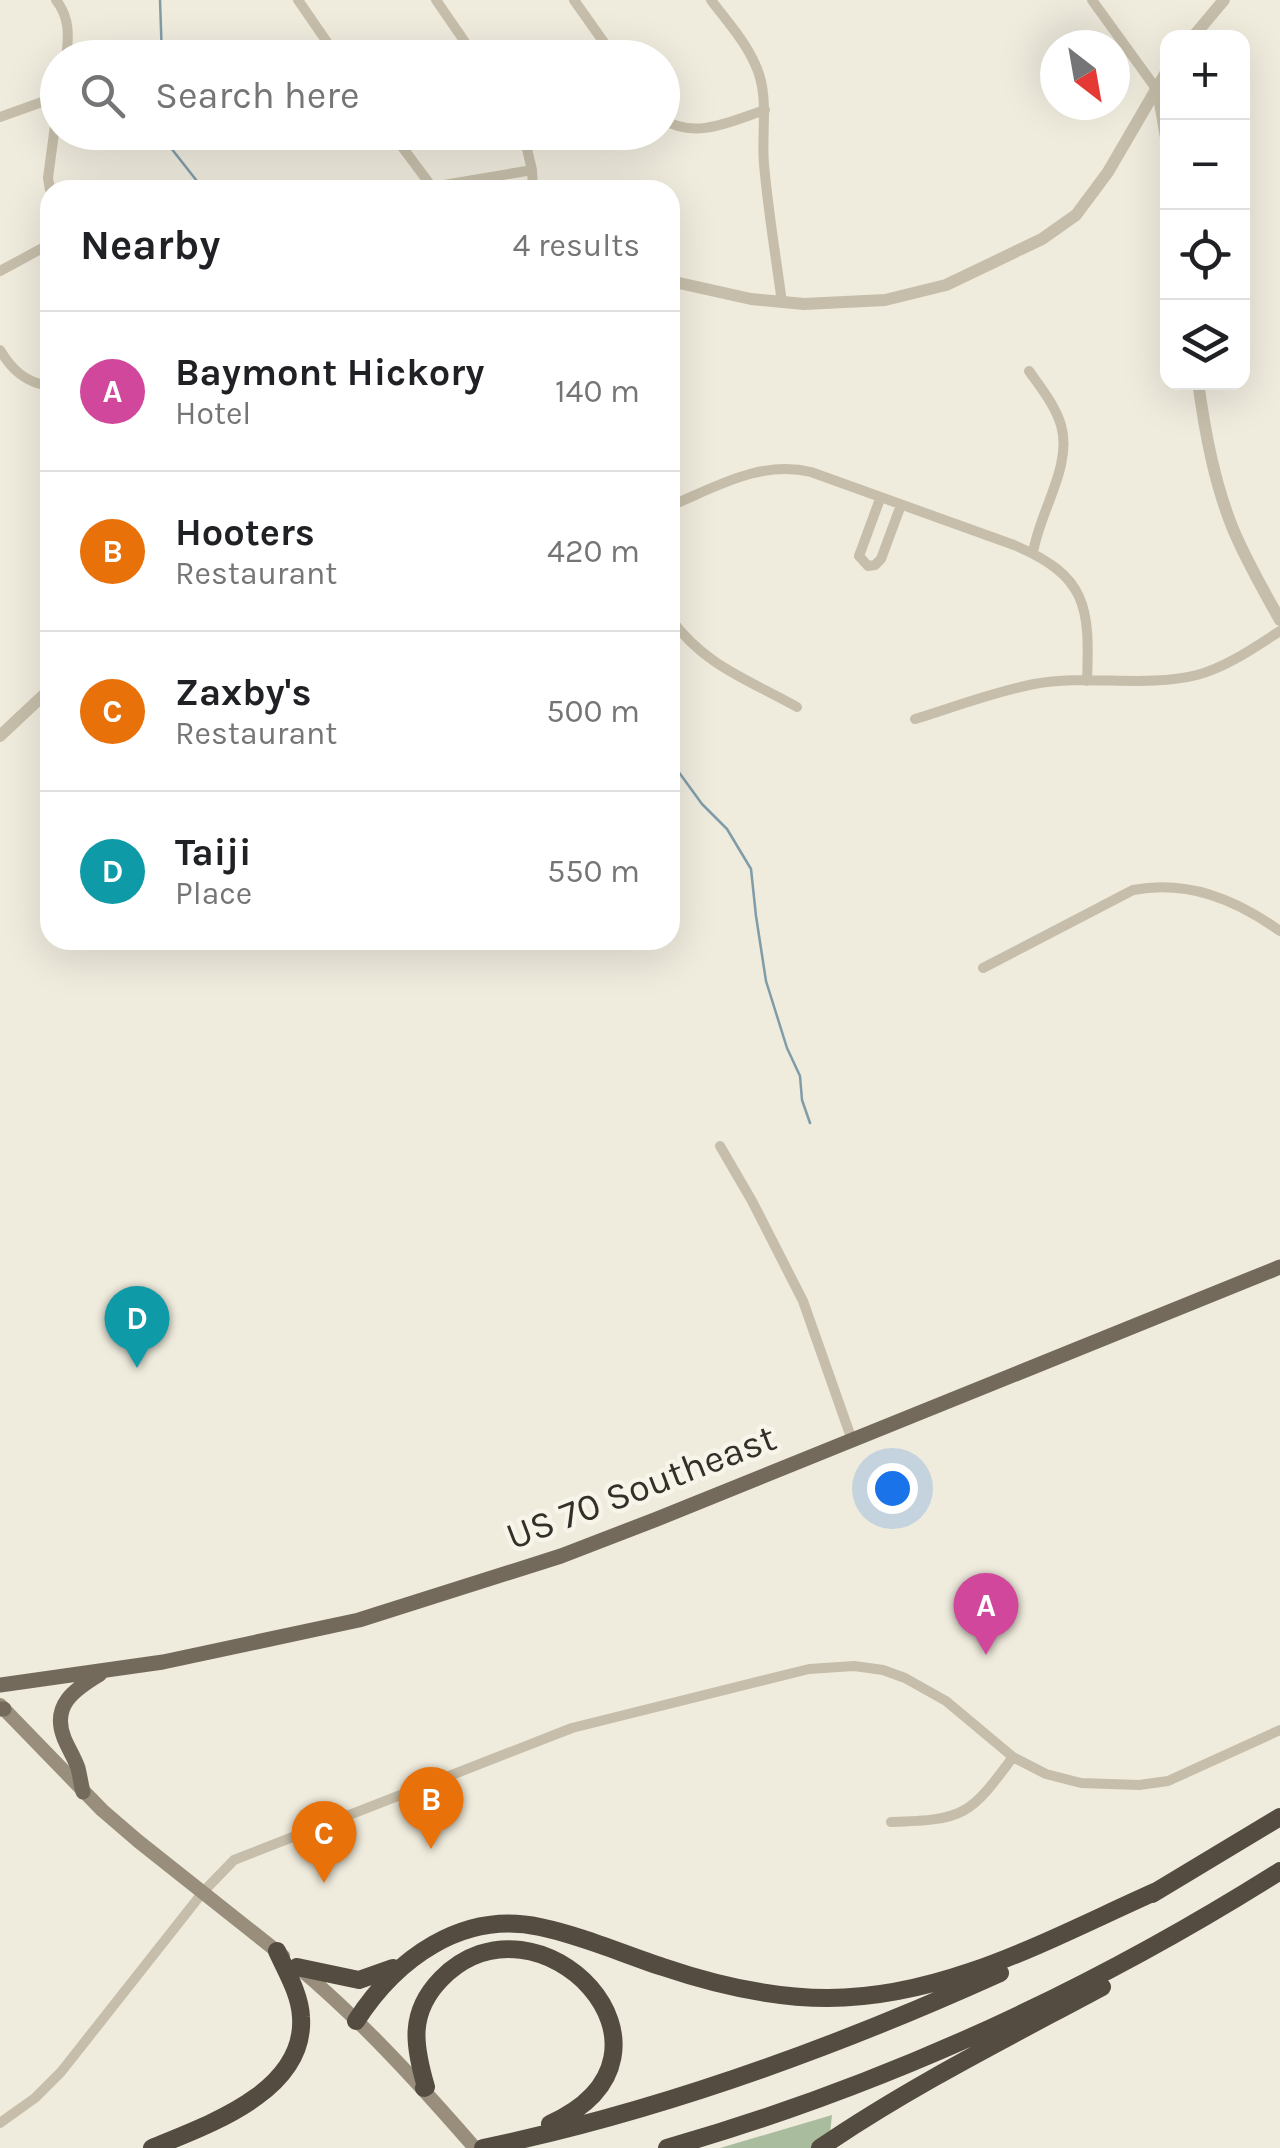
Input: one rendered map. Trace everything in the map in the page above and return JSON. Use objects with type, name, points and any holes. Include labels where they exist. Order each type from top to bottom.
[{"type":"highway","points":[[489,2147],[667,2101],[836,2043],[918,2010],[1021,1963],[1159,1890],[1280,1817]]},
{"type":"highway","points":[[667,2148],[833,2093],[993,2027],[1137,1956],[1280,1872]]},
{"type":"highway","points":[[820,2148],[897,2099],[1120,1977],[1280,1881]]},
{"type":"highway","points":[[298,1967],[360,1980],[385,1972],[462,1931],[488,1925],[526,1925],[734,1988],[796,1997],[852,1997],[916,1988],[978,1970],[1159,1890]]},
{"type":"highway","points":[[424,2088],[416,2026],[424,2002],[444,1976],[471,1958],[505,1950],[540,1954],[573,1970],[597,1996],[610,2024],[614,2052],[607,2077],[591,2099],[569,2115],[489,2147]]},
{"type":"highway","points":[[152,2148],[250,2103],[285,2068],[298,2043],[302,2022],[298,2001],[277,1951]]},
{"type":"highway","points":[[356,2021],[382,1984],[411,1958]]},
{"type":"main road","name":"US 70 Southeast","points":[[0,1685],[163,1662],[359,1620],[422,1602],[617,1535],[1280,1267]]},
{"type":"main road","points":[[83,1792],[59,1722],[71,1694],[110,1669]]},
{"type":"main road","points":[[1,1708],[83,1792],[138,1841],[339,2002],[424,2088],[475,2148]]},
{"type":"street","points":[[56,0],[66,18],[68,40]]},
{"type":"street","points":[[298,0],[326,40]]},
{"type":"street","points":[[436,0],[464,40]]},
{"type":"street","points":[[574,0],[602,40]]},
{"type":"street","points":[[711,0],[755,64],[764,93],[764,167],[782,303]]},
{"type":"street","points":[[1092,0],[1155,87],[1163,120]]},
{"type":"street","points":[[1199,30],[1224,0]]},
{"type":"street","points":[[680,283],[782,303],[860,303],[930,291],[1062,227],[1086,204],[1108,172],[1160,80]]},
{"type":"street","points":[[0,117],[40,103]]},
{"type":"street","points":[[680,126],[704,129],[764,110]]},
{"type":"street","points":[[48,180],[52,150]]},
{"type":"street","points":[[404,150],[427,180]]},
{"type":"street","points":[[527,150],[532,180]]},
{"type":"street","points":[[473,180],[532,170]]},
{"type":"street","points":[[0,271],[40,249]]},
{"type":"street","points":[[0,350],[22,377],[40,384]]},
{"type":"street","points":[[1030,371],[1056,413],[1064,439],[1061,466],[1039,524],[1033,553]]},
{"type":"street","points":[[1199,390],[1210,455],[1224,504],[1246,558],[1280,620]]},
{"type":"street","points":[[680,502],[754,472],[792,468],[1033,553],[1063,572],[1079,595],[1088,634],[1087,680]]},
{"type":"street","points":[[880,499],[859,556],[868,566],[875,566],[881,559],[901,505]]},
{"type":"street","points":[[680,631],[706,657],[798,707]]},
{"type":"street","points":[[915,719],[1036,684],[1200,674],[1280,631]]},
{"type":"street","points":[[0,736],[40,698]]},
{"type":"street","points":[[983,968],[1132,890],[1160,885],[1209,894],[1240,906],[1280,931]]},
{"type":"street","points":[[720,1146],[798,1290],[852,1440]]},
{"type":"street","points":[[0,2123],[35,2098],[61,2072],[226,1866],[243,1855],[592,1722],[824,1666],[868,1668],[920,1684],[1013,1757],[1066,1780],[1156,1784],[1280,1730]]},
{"type":"street","points":[[891,1822],[945,1818],[970,1808],[1013,1757]]},
{"type":"green space","points":[[832,2115],[829,2142],[820,2148],[720,2148]]},
{"type":"waterway","points":[[160,0],[161,40]]},
{"type":"waterway","points":[[173,150],[196,180]]},
{"type":"waterway","points":[[680,774],[727,829],[751,869],[766,981],[800,1076],[802,1100],[810,1123]]},
{"type":"place","name":"Taiji","points":[[137,1368]]},
{"type":"place","name":"Baymont Hickory","points":[[986,1655]]},
{"type":"place","name":"Hooters","points":[[431,1849]]},
{"type":"place","name":"Zaxby's","points":[[324,1883]]}]
